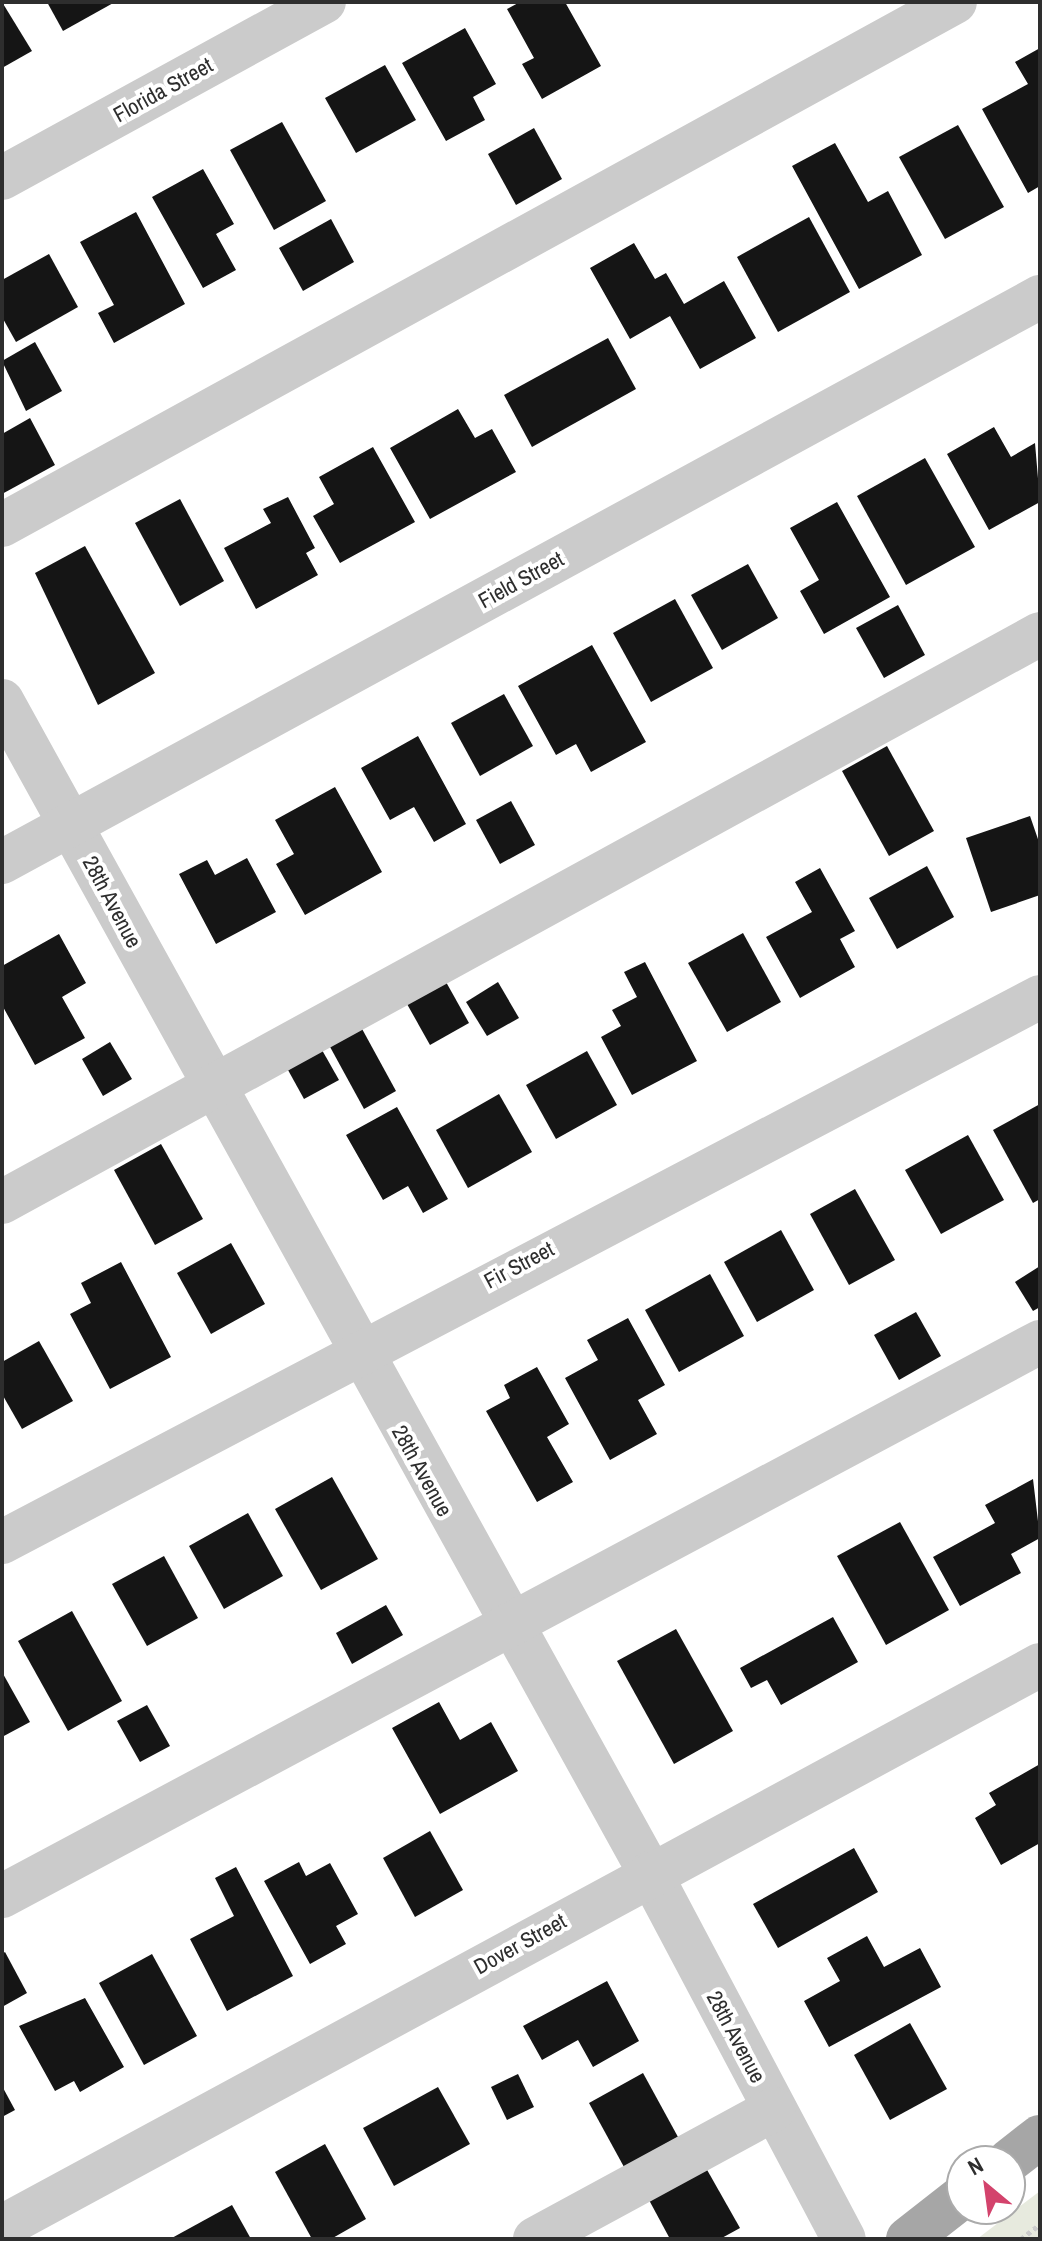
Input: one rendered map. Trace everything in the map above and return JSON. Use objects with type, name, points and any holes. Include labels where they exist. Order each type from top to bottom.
[{"type":"main road","points":[[908,2239],[946,2209]]},
{"type":"street","name":"Florida Street","points":[[2,178],[324,2]]},
{"type":"street","points":[[2,525],[955,2]]},
{"type":"street","name":"Field Street","points":[[2,862],[1040,297]]},
{"type":"street","points":[[2,1202],[1040,634]]},
{"type":"street","name":"28th Avenue","points":[[2,701],[505,1623],[650,1873],[844,2239]]},
{"type":"street","name":"Fir Street","points":[[2,1542],[355,1351],[1040,997]]},
{"type":"street","points":[[2,1896],[505,1623],[1040,1342]]},
{"type":"street","name":"Dover Street","points":[[2,2227],[650,1873],[1040,1665]]},
{"type":"street","points":[[535,2239],[774,2109]]},
{"type":"path","points":[[1021,2239],[1040,2224]]},
{"type":"shaded area","points":[[1040,2191],[1040,2239],[977,2239],[995,2225],[1026,2225],[1026,2202]]},
{"type":"building","points":[[2,2],[32,51],[2,68]]},
{"type":"building","points":[[47,2],[115,2],[63,31]]},
{"type":"building","points":[[520,2],[565,2],[601,66],[542,99],[522,64],[534,58],[507,9]]},
{"type":"building","points":[[465,28],[496,84],[473,97],[485,120],[446,141],[402,63]]},
{"type":"building","points":[[1040,48],[1040,186],[1028,193],[982,109],[1028,84],[1015,62]]},
{"type":"building","points":[[385,65],[416,120],[356,153],[325,98]]},
{"type":"building","points":[[282,122],[326,201],[274,230],[230,150]]},
{"type":"building","points":[[958,125],[1004,207],[945,239],[899,157]]},
{"type":"building","points":[[534,128],[562,179],[516,205],[488,154]]},
{"type":"building","points":[[835,143],[868,202],[888,191],[922,255],[859,289],[792,166]]},
{"type":"building","points":[[203,169],[234,224],[216,234],[236,270],[203,288],[152,197]]},
{"type":"building","points":[[136,212],[185,304],[114,343],[98,313],[114,305],[80,242]]},
{"type":"building","points":[[809,217],[850,292],[778,332],[737,257]]},
{"type":"building","points":[[331,219],[354,262],[303,291],[279,248]]},
{"type":"building","points":[[634,243],[655,279],[666,273],[684,304],[724,281],[756,338],[700,369],[670,316],[630,339],[590,268]]},
{"type":"building","points":[[49,254],[78,307],[16,342],[2,317],[2,280]]},
{"type":"building","points":[[608,338],[636,389],[532,447],[504,395]]},
{"type":"building","points":[[35,342],[62,391],[26,411],[2,361]]},
{"type":"building","points":[[458,409],[475,438],[492,429],[516,472],[430,519],[390,448]]},
{"type":"building","points":[[30,418],[55,465],[2,494],[2,434]]},
{"type":"building","points":[[994,427],[1011,457],[1035,443],[1040,502],[989,530],[947,454]]},
{"type":"building","points":[[373,447],[415,522],[340,563],[313,516],[334,504],[319,477]]},
{"type":"building","points":[[925,458],[975,547],[906,585],[857,496]]},
{"type":"building","points":[[288,497],[315,548],[306,553],[318,575],[256,609],[224,548],[271,523],[263,509]]},
{"type":"building","points":[[180,499],[224,581],[180,606],[135,523]]},
{"type":"building","points":[[837,502],[890,597],[824,634],[800,591],[819,580],[790,528]]},
{"type":"building","points":[[85,546],[155,673],[98,705],[35,573]]},
{"type":"building","points":[[748,564],[778,618],[722,650],[691,595]]},
{"type":"building","points":[[675,599],[713,668],[651,702],[613,633]]},
{"type":"building","points":[[898,605],[925,655],[884,678],[856,628]]},
{"type":"building","points":[[592,645],[646,742],[591,772],[576,744],[556,755],[518,686]]},
{"type":"building","points":[[504,694],[533,746],[480,776],[451,723]]},
{"type":"building","points":[[418,736],[466,824],[434,842],[414,807],[390,820],[361,768]]},
{"type":"building","points":[[887,746],[934,831],[889,856],[842,771]]},
{"type":"building","points":[[335,787],[382,872],[305,915],[276,864],[294,854],[275,820]]},
{"type":"building","points":[[511,801],[535,845],[500,864],[476,820]]},
{"type":"building","points":[[1030,816],[1040,845],[1040,895],[991,912],[966,838]]},
{"type":"building","points":[[247,858],[276,912],[216,944],[179,874],[207,860],[215,875]]},
{"type":"building","points":[[927,866],[954,917],[897,949],[869,898]]},
{"type":"building","points":[[820,868],[855,931],[840,939],[855,967],[800,998],[766,937],[812,912],[795,882]]},
{"type":"building","points":[[743,933],[781,1002],[727,1032],[688,963]]},
{"type":"building","points":[[59,934],[86,983],[62,997],[85,1038],[35,1065],[2,1005],[2,966]]},
{"type":"building","points":[[645,962],[697,1061],[632,1095],[601,1037],[621,1026],[612,1010],[637,997],[624,972]]},
{"type":"building","points":[[446,982],[469,1023],[430,1045],[407,1004]]},
{"type":"building","points":[[498,982],[519,1018],[487,1036],[466,1002]]},
{"type":"building","points":[[361,1027],[396,1091],[364,1109],[329,1045]]},
{"type":"building","points":[[110,1042],[132,1079],[103,1096],[82,1059]]},
{"type":"building","points":[[322,1050],[339,1080],[304,1099],[288,1070]]},
{"type":"building","points":[[587,1051],[617,1105],[556,1139],[526,1085]]},
{"type":"building","points":[[499,1094],[532,1152],[468,1188],[436,1130]]},
{"type":"building","points":[[1040,1104],[1040,1199],[1033,1203],[993,1130]]},
{"type":"building","points":[[397,1107],[448,1199],[423,1213],[408,1186],[383,1200],[346,1135]]},
{"type":"building","points":[[968,1135],[1004,1200],[941,1234],[905,1170]]},
{"type":"building","points":[[161,1144],[203,1219],[155,1245],[114,1170]]},
{"type":"building","points":[[855,1189],[895,1260],[849,1285],[810,1214]]},
{"type":"building","points":[[781,1230],[814,1290],[757,1322],[724,1262]]},
{"type":"building","points":[[231,1243],[265,1304],[211,1334],[177,1273]]},
{"type":"building","points":[[121,1262],[171,1357],[110,1389],[70,1314],[91,1303],[81,1283]]},
{"type":"building","points":[[1040,1266],[1040,1307],[1033,1311],[1015,1282]]},
{"type":"building","points":[[710,1274],[744,1336],[679,1372],[645,1310]]},
{"type":"building","points":[[916,1312],[941,1356],[899,1380],[874,1335]]},
{"type":"building","points":[[628,1318],[665,1385],[638,1400],[657,1434],[610,1460],[565,1378],[598,1360],[587,1340]]},
{"type":"building","points":[[39,1341],[73,1401],[22,1429],[2,1394],[2,1362]]},
{"type":"building","points":[[537,1367],[569,1424],[547,1437],[573,1482],[537,1502],[486,1411],[510,1398],[504,1385]]},
{"type":"building","points":[[332,1477],[378,1559],[321,1590],[275,1509]]},
{"type":"building","points":[[1033,1479],[1040,1538],[1011,1554],[1021,1573],[960,1606],[933,1557],[995,1523],[985,1505]]},
{"type":"building","points":[[248,1513],[283,1576],[224,1609],[189,1546]]},
{"type":"building","points":[[900,1522],[949,1610],[886,1645],[837,1556]]},
{"type":"building","points":[[164,1556],[198,1618],[147,1646],[112,1584]]},
{"type":"building","points":[[386,1605],[403,1635],[352,1664],[336,1633]]},
{"type":"building","points":[[72,1611],[122,1701],[68,1731],[18,1641]]},
{"type":"building","points":[[833,1617],[858,1662],[781,1705],[767,1680],[751,1688],[740,1668]]},
{"type":"building","points":[[676,1629],[733,1731],[674,1764],[617,1661]]},
{"type":"building","points":[[2,1672],[30,1722],[2,1737]]},
{"type":"building","points":[[439,1702],[460,1740],[491,1722],[518,1771],[440,1814],[392,1728]]},
{"type":"building","points":[[147,1705],[170,1746],[140,1762],[117,1721]]},
{"type":"building","points":[[1040,1764],[1040,1843],[1001,1865],[975,1818],[996,1805],[989,1793]]},
{"type":"building","points":[[430,1831],[463,1890],[415,1917],[383,1858]]},
{"type":"building","points":[[854,1848],[878,1892],[778,1948],[753,1904]]},
{"type":"building","points":[[299,1862],[306,1876],[330,1863],[358,1914],[336,1926],[346,1944],[310,1964],[264,1881]]},
{"type":"building","points":[[236,1867],[293,1976],[227,2011],[190,1939],[234,1916],[215,1878]]},
{"type":"building","points":[[867,1936],[884,1967],[920,1948],[941,1987],[829,2047],[804,2001],[840,1981],[827,1958]]},
{"type":"building","points":[[5,1952],[27,1993],[2,2007],[2,1954]]},
{"type":"building","points":[[152,1954],[197,2036],[144,2065],[99,1983]]},
{"type":"building","points":[[607,1981],[639,2041],[593,2067],[578,2040],[542,2060],[523,2026]]},
{"type":"building","points":[[85,1998],[124,2067],[80,2092],[74,2081],[55,2091],[19,2026]]},
{"type":"building","points":[[910,2023],[947,2089],[890,2120],[854,2055]]},
{"type":"building","points":[[643,2073],[678,2137],[624,2167],[589,2103]]},
{"type":"building","points":[[518,2074],[534,2107],[507,2120],[491,2087]]},
{"type":"building","points":[[2,2086],[15,2110],[2,2117]]},
{"type":"building","points":[[438,2087],[470,2144],[394,2186],[363,2128]]},
{"type":"building","points":[[325,2144],[366,2219],[331,2239],[312,2239],[275,2172]]},
{"type":"building","points":[[706,2168],[740,2228],[720,2239],[670,2239],[649,2200]]},
{"type":"building","points":[[232,2205],[251,2239],[170,2239]]}]
